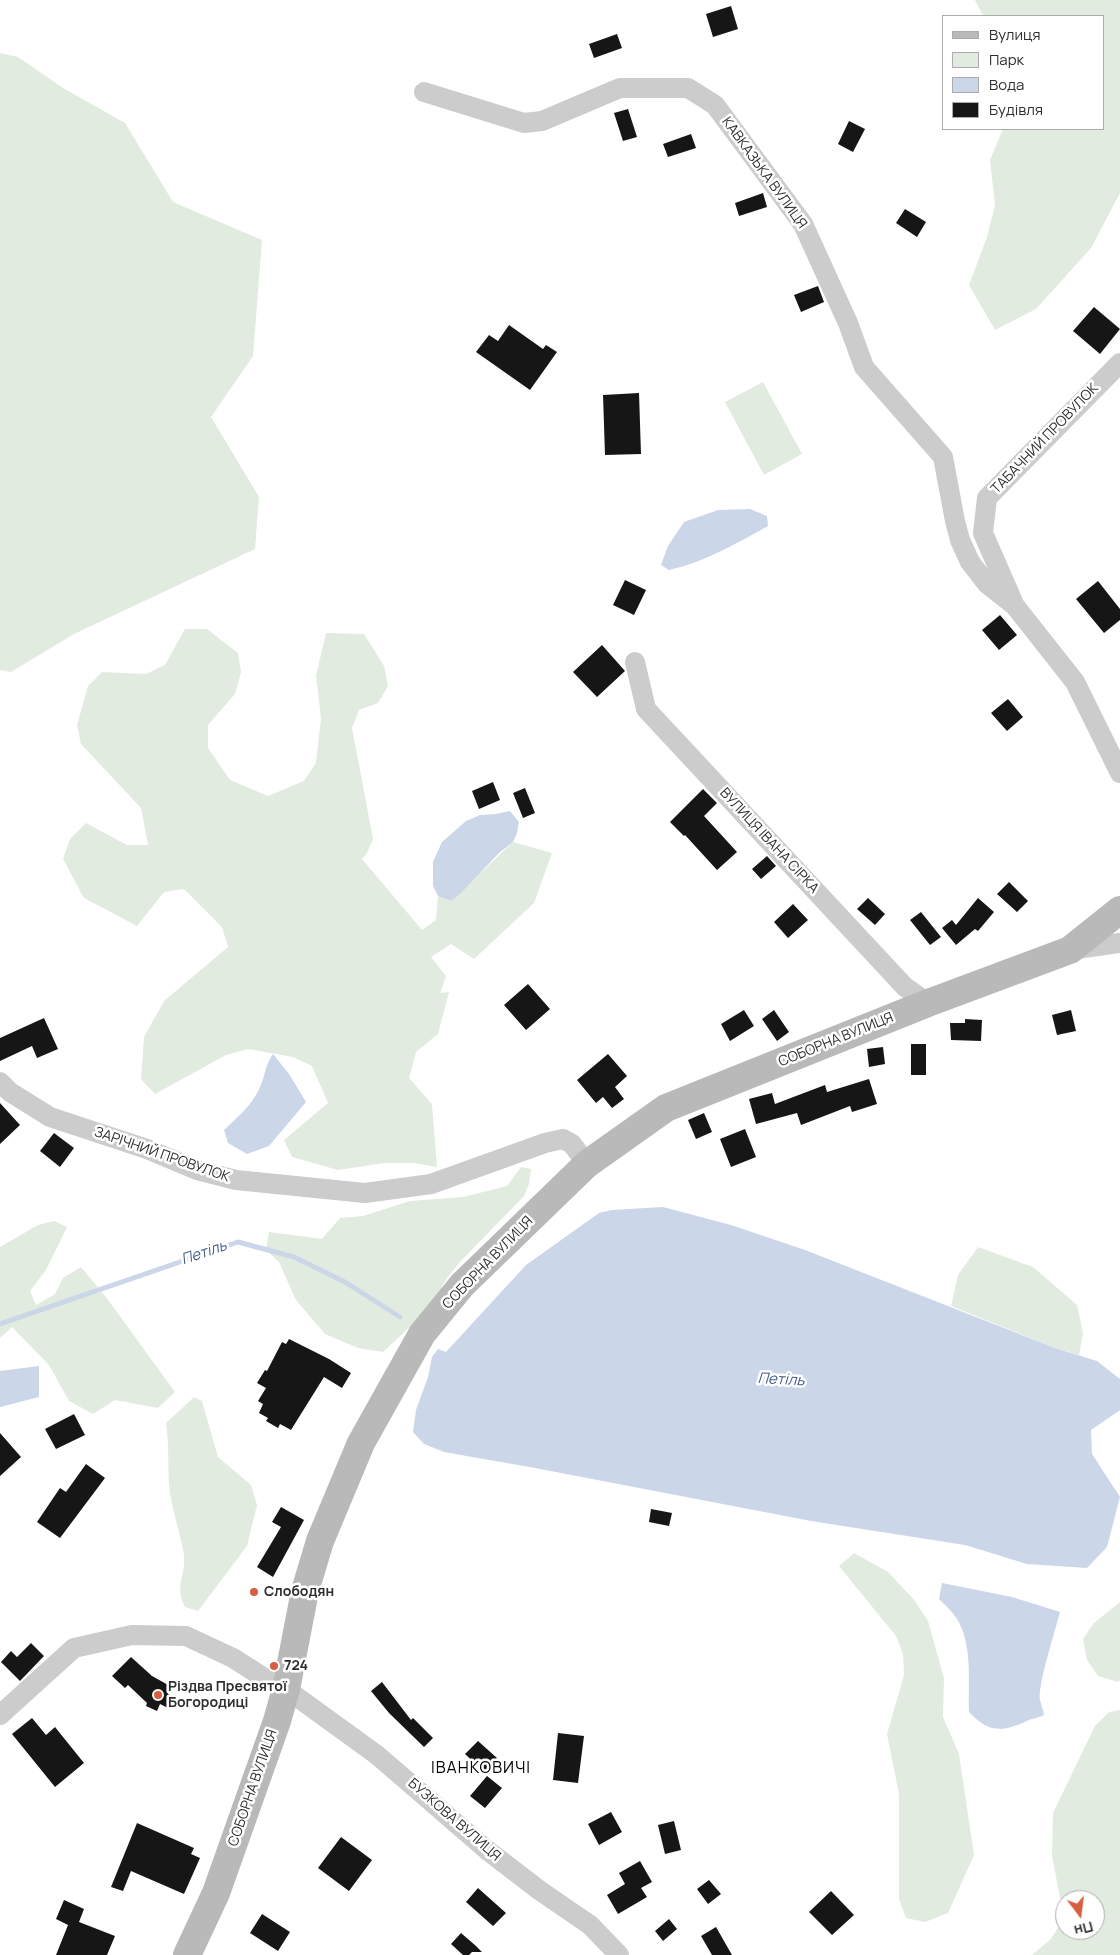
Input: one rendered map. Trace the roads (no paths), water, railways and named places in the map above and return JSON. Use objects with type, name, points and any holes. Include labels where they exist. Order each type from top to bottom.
[{"type":"street","name":"КАВКАЗЬКА ВУЛИЦЯ","points":[[424,92],[524,123],[542,120],[620,88],[688,88],[715,105],[803,224],[848,323],[864,367],[943,457],[955,521],[960,540],[970,562],[987,584],[1015,606]]},
{"type":"street","name":"ТАБАЧНИЙ ПРОВУЛОК","points":[[1015,606],[983,533],[987,498],[1120,363]]},
{"type":"street","points":[[1015,606],[1076,682],[1120,773]]},
{"type":"street","name":"ВУЛИЦЯ ІВАНА СІРКА","points":[[635,662],[646,709],[905,988],[928,1003]]},
{"type":"street","name":"СОБОРНА ВУЛИЦЯ","points":[[187,1955],[216,1893],[277,1721],[286,1688],[305,1592],[320,1541],[361,1443],[422,1334],[462,1285],[587,1164],[666,1108],[928,1003],[1070,950],[1120,910]]},
{"type":"street","points":[[1070,950],[1120,943]]},
{"type":"street","name":"ЗАРІЧНИЙ ПРОВУЛОК","points":[[0,1082],[10,1092],[50,1117],[147,1149],[197,1170],[236,1180],[365,1193],[374,1192],[431,1184],[545,1143],[563,1139],[572,1144],[587,1164]]},
{"type":"street","name":"БУЗКОВА ВУЛИЦЯ","points":[[0,1715],[74,1648],[132,1635],[186,1636],[233,1658],[277,1686],[286,1688],[378,1754],[486,1850],[590,1925],[619,1955]]},
{"type":"water","points":[[750,509],[767,516],[768,526],[720,551],[682,567],[669,570],[661,565],[668,546],[684,522],[718,510]]},
{"type":"water","points":[[510,811],[519,822],[513,842],[499,853],[451,901],[438,896],[433,886],[433,862],[442,842],[466,821],[480,815]]},
{"type":"water","points":[[273,1054],[289,1074],[306,1102],[269,1146],[247,1154],[228,1143],[224,1130],[253,1099],[260,1087],[268,1062]]},
{"type":"water","points":[[663,1207],[731,1225],[805,1250],[1055,1348],[1097,1361],[1120,1379],[1120,1410],[1091,1430],[1092,1454],[1120,1497],[1107,1547],[1087,1568],[1027,1564],[965,1545],[811,1521],[444,1452],[424,1444],[413,1432],[416,1410],[428,1377],[432,1357],[438,1349],[446,1352],[526,1265],[599,1213],[612,1210]]},
{"type":"water","points":[[39,1366],[39,1397],[0,1407],[0,1371]]},
{"type":"water","points":[[942,1583],[1012,1597],[1060,1612],[1041,1683],[1040,1700],[1044,1715],[1012,1727],[997,1729],[984,1724],[969,1712],[968,1652],[962,1629],[955,1616],[939,1599]]},
{"type":"waterway","name":"Петіль","points":[[0,1324],[238,1242],[294,1257],[345,1282],[400,1317]]},
{"type":"place","name":"Слободян","points":[[254,1592]]},
{"type":"place","name":"724","points":[[274,1666]]},
{"type":"place","name":"Різдва Пресвятої Богородиці","points":[[158,1695]]},
{"type":"district","name":"ІВАНКОВИЧІ","points":[[481,1769]]}]
